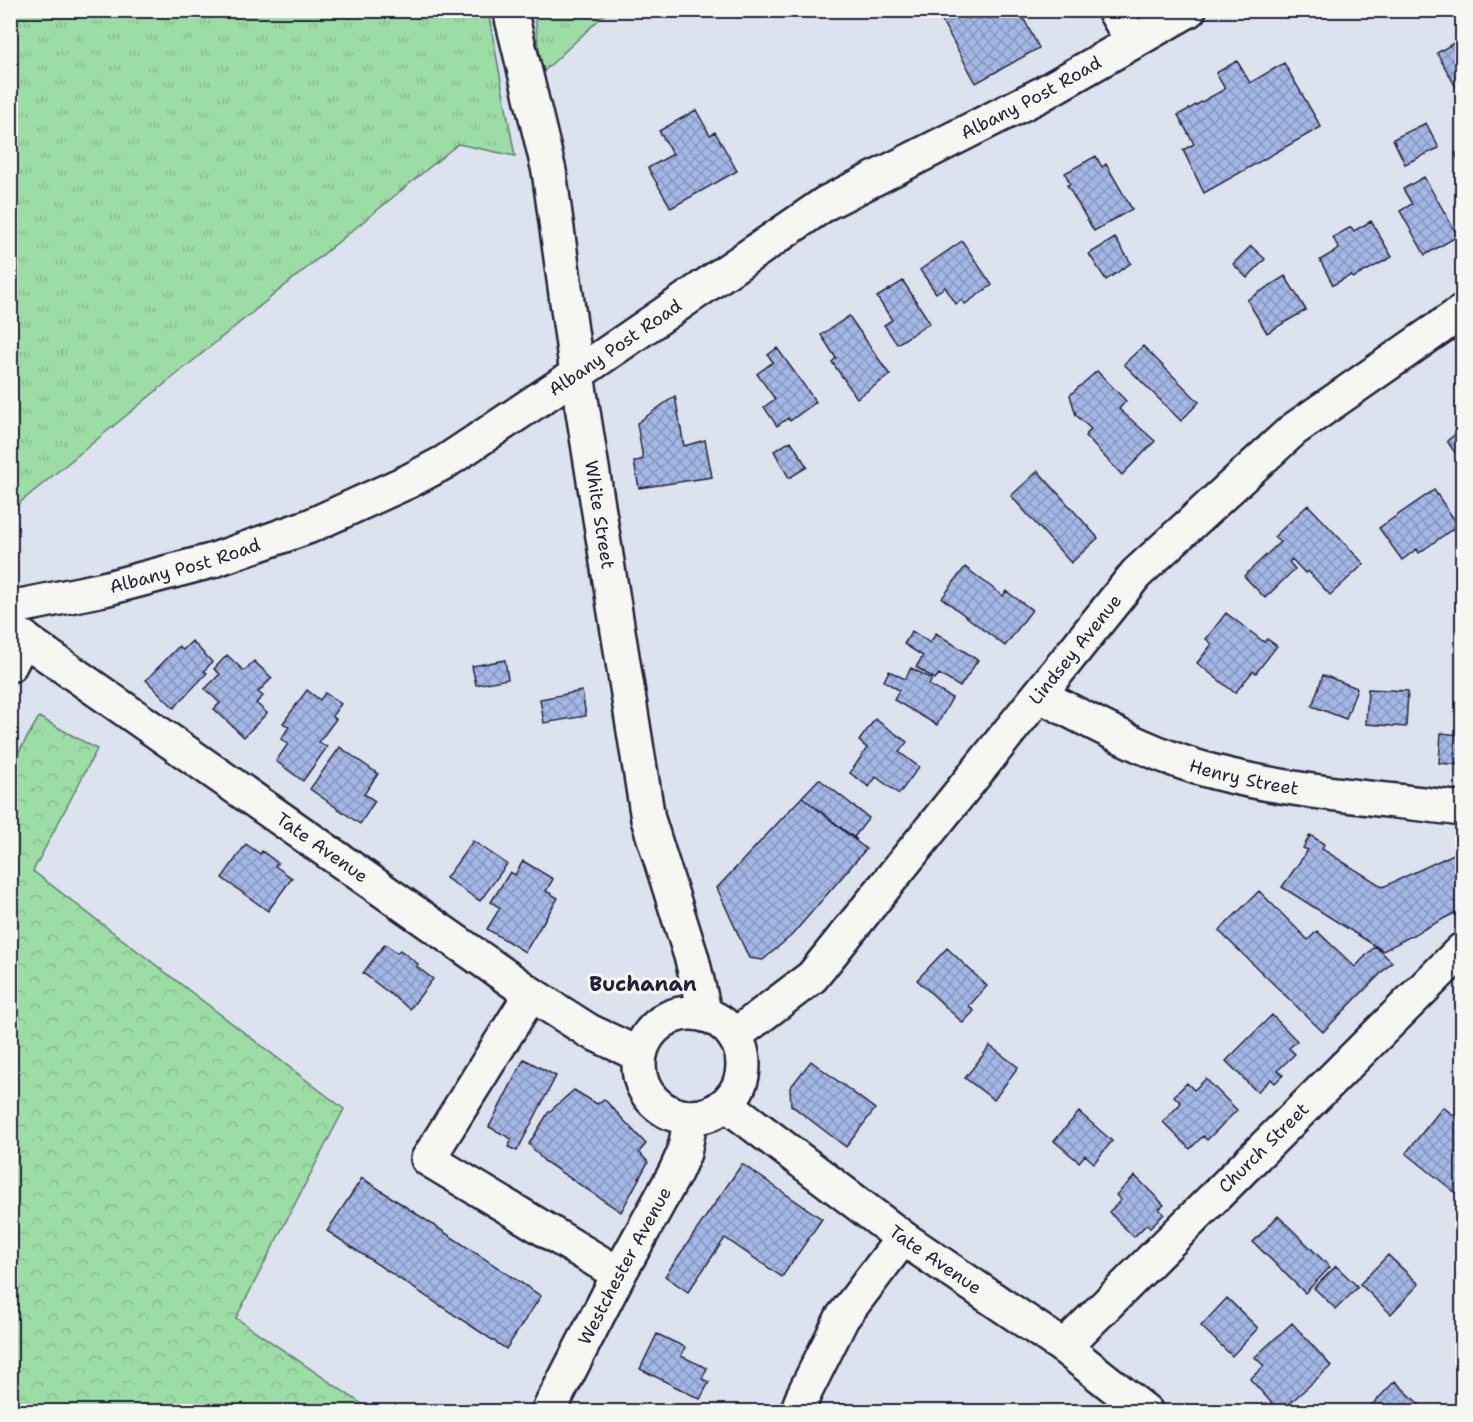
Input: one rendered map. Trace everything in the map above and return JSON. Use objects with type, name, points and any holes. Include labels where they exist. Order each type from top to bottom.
[{"type":"street","name":"White Street","points":[[510,10],[549,171],[577,374],[648,819],[692,958],[705,1015]]},
{"type":"street","points":[[1113,10],[1133,42]]},
{"type":"street","name":"Albany Post Road","points":[[10,608],[140,581],[211,561],[310,526],[376,497],[445,462],[826,203],[1040,95],[1189,10]]},
{"type":"street","name":"Lindsey Avenue","points":[[734,1036],[812,977],[1136,574],[1293,430],[1462,312]]},
{"type":"street","name":"Tate Avenue","points":[[15,644],[531,994],[597,1035],[640,1054]]},
{"type":"street","name":"Henry Street","points":[[1039,695],[1147,750],[1213,772],[1280,786],[1462,809]]},
{"type":"street","name":"Church Street","points":[[1064,1347],[1462,950]]},
{"type":"street","points":[[531,994],[428,1159],[619,1274]]},
{"type":"street","points":[[682,1014],[705,1015],[721,1023],[734,1036],[743,1057],[742,1073],[738,1088],[726,1104],[711,1113],[691,1117],[669,1112],[651,1099],[641,1078],[640,1054],[648,1036],[663,1021],[682,1014]]},
{"type":"street","name":"Tate Avenue","points":[[726,1104],[903,1238],[1064,1347],[1146,1412]]},
{"type":"street","name":"Westchester Avenue","points":[[548,1412],[619,1274],[675,1173],[684,1153],[691,1117]]},
{"type":"street","points":[[797,1412],[842,1318],[903,1238]]},
{"type":"green space","points":[[11,10],[488,11],[515,156],[458,144],[17,505],[11,525]]},
{"type":"green space","points":[[534,10],[608,11],[542,73]]},
{"type":"green space","points":[[39,717],[97,749],[33,871],[344,1109],[236,1318],[372,1411],[11,1411],[10,767]]},
{"type":"building","points":[[936,10],[1019,10],[1039,48],[976,83]]},
{"type":"building","points":[[1462,38],[1462,86],[1457,89],[1437,53]]},
{"type":"building","points":[[1237,61],[1250,83],[1284,63],[1321,127],[1204,193],[1183,150],[1194,144],[1178,115],[1225,89],[1216,73]]},
{"type":"building","points":[[696,110],[710,135],[715,132],[737,171],[671,208],[648,168],[673,154],[659,131]]},
{"type":"building","points":[[1426,123],[1439,148],[1405,164],[1393,139]]},
{"type":"building","points":[[1462,149],[1462,167],[1455,154]]},
{"type":"building","points":[[1096,156],[1102,167],[1106,164],[1132,209],[1094,231],[1067,185],[1070,184],[1065,173]]},
{"type":"building","points":[[1424,177],[1458,236],[1425,255],[1400,211],[1412,204],[1403,189]]},
{"type":"building","points":[[1371,221],[1392,257],[1353,278],[1351,275],[1333,285],[1320,260],[1339,249],[1333,237],[1351,227],[1354,231]]},
{"type":"building","points":[[1115,238],[1131,263],[1106,280],[1089,254]]},
{"type":"building","points":[[962,241],[992,285],[965,304],[962,300],[956,304],[945,287],[936,293],[920,270]]},
{"type":"building","points":[[1251,246],[1265,259],[1247,278],[1233,264]]},
{"type":"building","points":[[1285,276],[1306,310],[1267,333],[1247,300]]},
{"type":"building","points":[[903,281],[930,323],[897,344],[884,325],[892,320],[877,297]]},
{"type":"building","points":[[849,316],[890,375],[857,398],[832,362],[836,358],[821,335]]},
{"type":"building","points":[[1143,346],[1199,402],[1181,421],[1124,364]]},
{"type":"building","points":[[777,348],[816,402],[790,421],[788,418],[777,426],[764,407],[775,399],[757,374],[773,362],[768,355]]},
{"type":"building","points":[[1097,371],[1126,401],[1119,409],[1155,441],[1122,475],[1085,436],[1091,429],[1076,415],[1070,395]]},
{"type":"building","points":[[675,396],[684,446],[705,440],[712,477],[639,488],[634,462],[643,459],[637,423]]},
{"type":"building","points":[[1462,429],[1462,463],[1447,441]]},
{"type":"building","points":[[791,441],[807,467],[789,478],[774,451]]},
{"type":"building","points":[[1038,471],[1098,538],[1071,563],[1011,496]]},
{"type":"building","points":[[1434,490],[1458,525],[1419,553],[1417,549],[1402,560],[1379,528]]},
{"type":"building","points":[[1308,505],[1364,564],[1330,595],[1308,571],[1305,573],[1292,559],[1289,562],[1295,569],[1265,598],[1244,576],[1280,542],[1274,537]]},
{"type":"building","points":[[965,567],[1003,596],[1006,591],[1032,610],[1005,646],[942,598]]},
{"type":"building","points":[[1226,613],[1264,642],[1267,639],[1277,646],[1256,673],[1253,671],[1235,693],[1197,663],[1212,644],[1206,639]]},
{"type":"building","points":[[912,631],[930,643],[936,633],[978,660],[960,687],[939,674],[935,679],[916,667],[923,656],[904,644]]},
{"type":"building","points":[[192,641],[212,662],[204,671],[207,673],[174,708],[146,680],[179,646],[183,650]]},
{"type":"building","points":[[227,655],[244,671],[254,661],[272,678],[258,692],[263,696],[256,703],[267,713],[244,737],[214,709],[220,703],[205,689],[220,674],[214,669]]},
{"type":"building","points":[[505,660],[508,679],[476,685],[472,666]]},
{"type":"building","points":[[911,668],[932,679],[929,685],[952,698],[937,725],[894,700],[899,690],[884,681],[889,671],[905,679]]},
{"type":"building","points":[[1323,675],[1357,688],[1346,719],[1312,706]]},
{"type":"building","points":[[1368,689],[1408,691],[1406,727],[1366,724]]},
{"type":"building","points":[[307,690],[320,700],[325,693],[341,704],[332,716],[336,719],[319,742],[327,747],[303,781],[276,761],[288,744],[281,739],[289,727],[283,723]]},
{"type":"building","points":[[582,691],[586,716],[544,723],[540,699]]},
{"type":"building","points":[[875,719],[907,742],[899,752],[919,767],[899,794],[876,777],[869,787],[850,773],[867,748],[859,741]]},
{"type":"building","points":[[1461,727],[1462,765],[1439,763],[1441,733],[1460,735]]},
{"type":"building","points":[[340,747],[378,774],[364,794],[375,801],[360,824],[310,789]]},
{"type":"building","points":[[819,779],[869,818],[854,837],[857,840],[802,797]]},
{"type":"building","points":[[802,797],[866,849],[792,935],[763,960],[749,958],[717,888]]},
{"type":"building","points":[[1310,835],[1324,844],[1322,849],[1383,887],[1460,851],[1462,856],[1462,909],[1383,951],[1282,887],[1308,850],[1303,848]]},
{"type":"building","points":[[473,841],[507,864],[480,901],[446,878]]},
{"type":"building","points":[[246,844],[260,854],[262,851],[278,863],[275,866],[292,878],[268,911],[222,878]]},
{"type":"building","points":[[523,861],[553,879],[546,891],[558,898],[525,952],[487,929],[500,908],[491,902],[510,872],[515,875]]},
{"type":"building","points":[[1259,891],[1308,940],[1317,931],[1355,967],[1375,946],[1392,962],[1323,1032],[1219,931]]},
{"type":"building","points":[[385,944],[397,953],[400,950],[433,979],[410,1009],[363,973]]},
{"type":"building","points":[[947,948],[987,986],[969,1006],[974,1011],[963,1023],[917,980]]},
{"type":"building","points":[[1272,1015],[1297,1041],[1289,1048],[1295,1054],[1278,1070],[1283,1075],[1275,1083],[1271,1079],[1257,1092],[1226,1061]]},
{"type":"building","points":[[990,1046],[1018,1067],[994,1100],[965,1078]]},
{"type":"building","points":[[524,1059],[556,1076],[517,1151],[508,1147],[512,1139],[489,1127]]},
{"type":"building","points":[[811,1061],[875,1109],[846,1147],[791,1105],[790,1088]]},
{"type":"building","points":[[1206,1079],[1237,1110],[1207,1140],[1203,1136],[1190,1149],[1163,1122],[1181,1103],[1174,1096],[1187,1083],[1194,1090]]},
{"type":"building","points":[[574,1090],[597,1104],[604,1099],[646,1144],[639,1152],[648,1162],[621,1212],[544,1161],[529,1144],[548,1113]]},
{"type":"building","points":[[1443,1107],[1462,1122],[1462,1198],[1406,1153]]},
{"type":"building","points":[[1079,1112],[1112,1141],[1094,1163],[1085,1155],[1079,1162],[1054,1141]]},
{"type":"building","points":[[742,1164],[822,1219],[782,1277],[725,1238],[688,1292],[665,1276]]},
{"type":"building","points":[[1135,1176],[1164,1205],[1159,1209],[1164,1214],[1150,1228],[1147,1224],[1134,1237],[1109,1212],[1121,1200],[1116,1195]]},
{"type":"building","points":[[362,1178],[541,1296],[506,1349],[327,1231]]},
{"type":"building","points":[[1278,1216],[1330,1267],[1305,1293],[1253,1242]]},
{"type":"building","points":[[1388,1255],[1419,1284],[1391,1314],[1360,1284]]},
{"type":"building","points":[[1336,1266],[1358,1287],[1336,1309],[1314,1288]]},
{"type":"building","points":[[1227,1298],[1258,1328],[1232,1356],[1201,1326]]},
{"type":"building","points":[[1292,1323],[1331,1366],[1280,1412],[1250,1379],[1264,1366],[1255,1357]]},
{"type":"building","points":[[657,1334],[685,1347],[681,1356],[707,1368],[702,1379],[709,1382],[700,1399],[640,1369]]},
{"type":"building","points":[[1395,1381],[1427,1412],[1365,1412]]},
{"type":"district","name":"Buchanan","points":[[643,984]]}]
